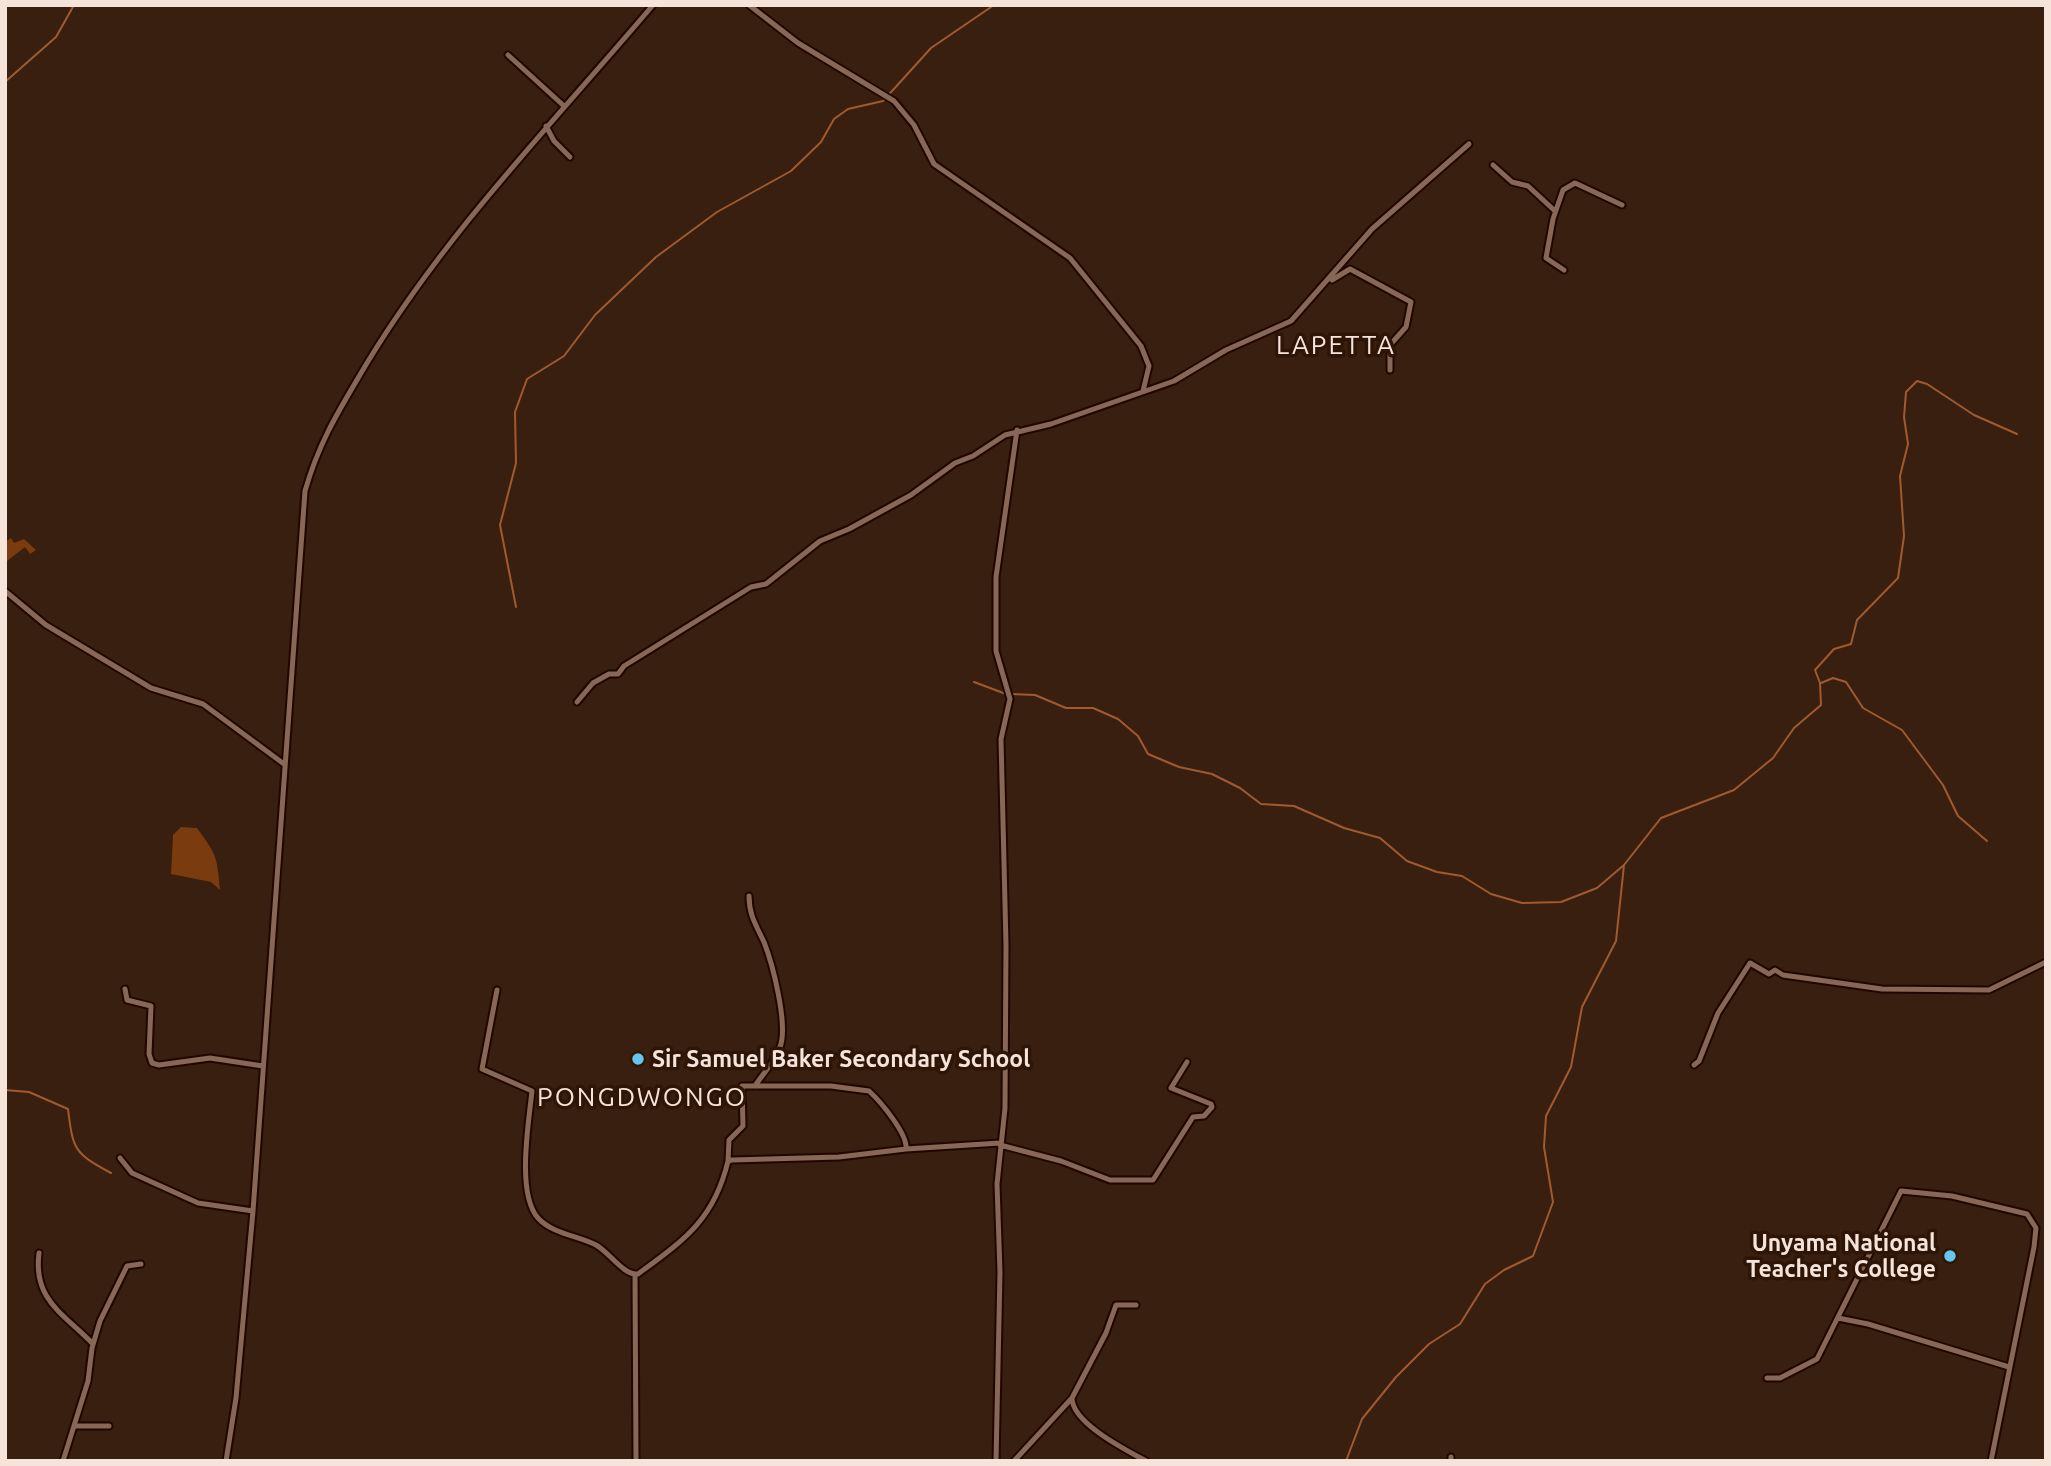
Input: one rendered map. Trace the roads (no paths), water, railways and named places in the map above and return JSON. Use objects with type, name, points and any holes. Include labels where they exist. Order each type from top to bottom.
[{"type":"street","points":[[226,1461],[236,1398],[253,1211],[305,491],[320,443],[425,275],[545,126],[653,5]]},
{"type":"street","points":[[749,5],[798,43],[894,101],[914,125],[934,164],[1018,224],[1035,231],[1073,261],[1141,346],[1149,366],[1143,391]]},
{"type":"street","points":[[508,55],[564,106]]},
{"type":"street","points":[[545,126],[554,141],[570,157]]},
{"type":"street","points":[[577,702],[600,679],[618,674],[624,666],[751,587],[766,584],[820,541],[849,529],[911,495],[955,463],[1017,430],[1051,424],[1174,382],[1226,350],[1291,321],[1372,229],[1469,144]]},
{"type":"street","points":[[1493,164],[1512,182],[1528,186],[1555,211]]},
{"type":"street","points":[[1563,270],[1546,258],[1555,211],[1563,190],[1571,183],[1589,187],[1598,196],[1622,205]]},
{"type":"street","points":[[1326,283],[1350,269],[1410,302],[1406,327],[1390,345],[1390,370]]},
{"type":"street","points":[[996,1461],[1000,1272],[997,1184],[1005,1108],[1006,945],[1001,738],[1010,699],[996,651],[996,577],[1017,430]]},
{"type":"street","points":[[5,591],[46,625],[151,688],[203,704],[284,764]]},
{"type":"street","points":[[748,896],[750,915],[764,943],[772,971],[783,1030],[779,1052],[755,1086]]},
{"type":"street","points":[[1694,1065],[1699,1060],[1718,1013],[1750,963],[1769,974],[1776,970],[1783,975],[1882,989],[1980,991],[1989,990],[2046,962]]},
{"type":"street","points":[[125,989],[127,1000],[151,1006],[149,1054],[152,1063],[159,1065],[210,1058],[263,1066]]},
{"type":"street","points":[[497,990],[482,1069],[501,1079],[529,1087],[532,1091],[524,1160],[536,1214],[548,1225],[595,1245],[628,1273],[635,1275]]},
{"type":"street","points":[[728,1161],[744,1157],[839,1157],[906,1149],[1000,1144],[1061,1161],[1110,1180],[1153,1180],[1193,1117],[1204,1115],[1212,1107],[1211,1104],[1171,1088],[1187,1062]]},
{"type":"street","points":[[635,1275],[690,1235],[715,1203],[728,1161],[729,1140],[743,1126],[742,1086],[831,1086],[869,1091],[907,1141],[906,1149]]},
{"type":"street","points":[[120,1158],[132,1173],[198,1203],[253,1211]]},
{"type":"street","points":[[1767,1378],[1780,1378],[1816,1359],[1903,1189],[1952,1196],[2028,1214],[2036,1228],[2034,1247],[1991,1461]]},
{"type":"street","points":[[39,1253],[37,1277],[42,1289],[57,1310],[93,1344]]},
{"type":"street","points":[[63,1461],[88,1381],[93,1344],[106,1307],[127,1266],[141,1264]]},
{"type":"street","points":[[635,1275],[636,1461]]},
{"type":"street","points":[[1014,1461],[1072,1398],[1106,1334],[1116,1304],[1136,1305]]},
{"type":"street","points":[[1838,1318],[1868,1324],[2009,1367]]},
{"type":"street","points":[[1072,1398],[1074,1410],[1085,1420],[1116,1445],[1146,1461]]},
{"type":"street","points":[[75,1426],[108,1426]]},
{"type":"waterway","points":[[5,82],[56,37],[74,5]]},
{"type":"waterway","points":[[516,607],[500,525],[516,463],[515,412],[527,379],[564,356],[595,315],[656,257],[717,212],[791,171],[821,142],[834,119],[848,109],[883,101],[931,48],[994,5]]},
{"type":"waterway","points":[[1346,1461],[1362,1419],[1396,1377],[1429,1344],[1460,1324],[1485,1284],[1504,1270],[1533,1256],[1553,1202],[1544,1147],[1546,1116],[1571,1067],[1582,1007],[1616,941],[1624,865],[1661,818],[1734,790],[1773,758],[1794,728],[1821,705],[1820,683],[1815,670],[1834,649],[1851,644],[1857,620],[1898,578],[1904,536],[1900,476],[1908,444],[1904,417],[1906,392],[1917,381],[1927,384],[1974,415],[2017,434]]},
{"type":"waterway","points":[[1821,683],[1833,678],[1846,682],[1863,708],[1902,730],[1943,785],[1958,816],[1987,841]]},
{"type":"waterway","points":[[974,682],[1006,694]]},
{"type":"waterway","points":[[1011,694],[1035,695],[1066,708],[1093,708],[1118,719],[1138,736],[1148,754],[1179,767],[1212,774],[1240,788],[1261,804],[1294,806],[1344,828],[1380,838],[1407,861],[1437,872],[1462,876],[1491,894],[1522,903],[1561,902],[1597,888],[1624,865]]},
{"type":"waterway","points":[[5,1090],[29,1092],[68,1109],[74,1142],[82,1155],[111,1173]]},
{"type":"place","name":"Sir Samuel Baker Secondary School","points":[[638,1059]]},
{"type":"place","name":"Unyama National Teacher's College","points":[[1950,1256]]},
{"type":"district","name":"LAPETTA","points":[[1336,345]]},
{"type":"district","name":"PONGDWONGO","points":[[642,1097]]}]
